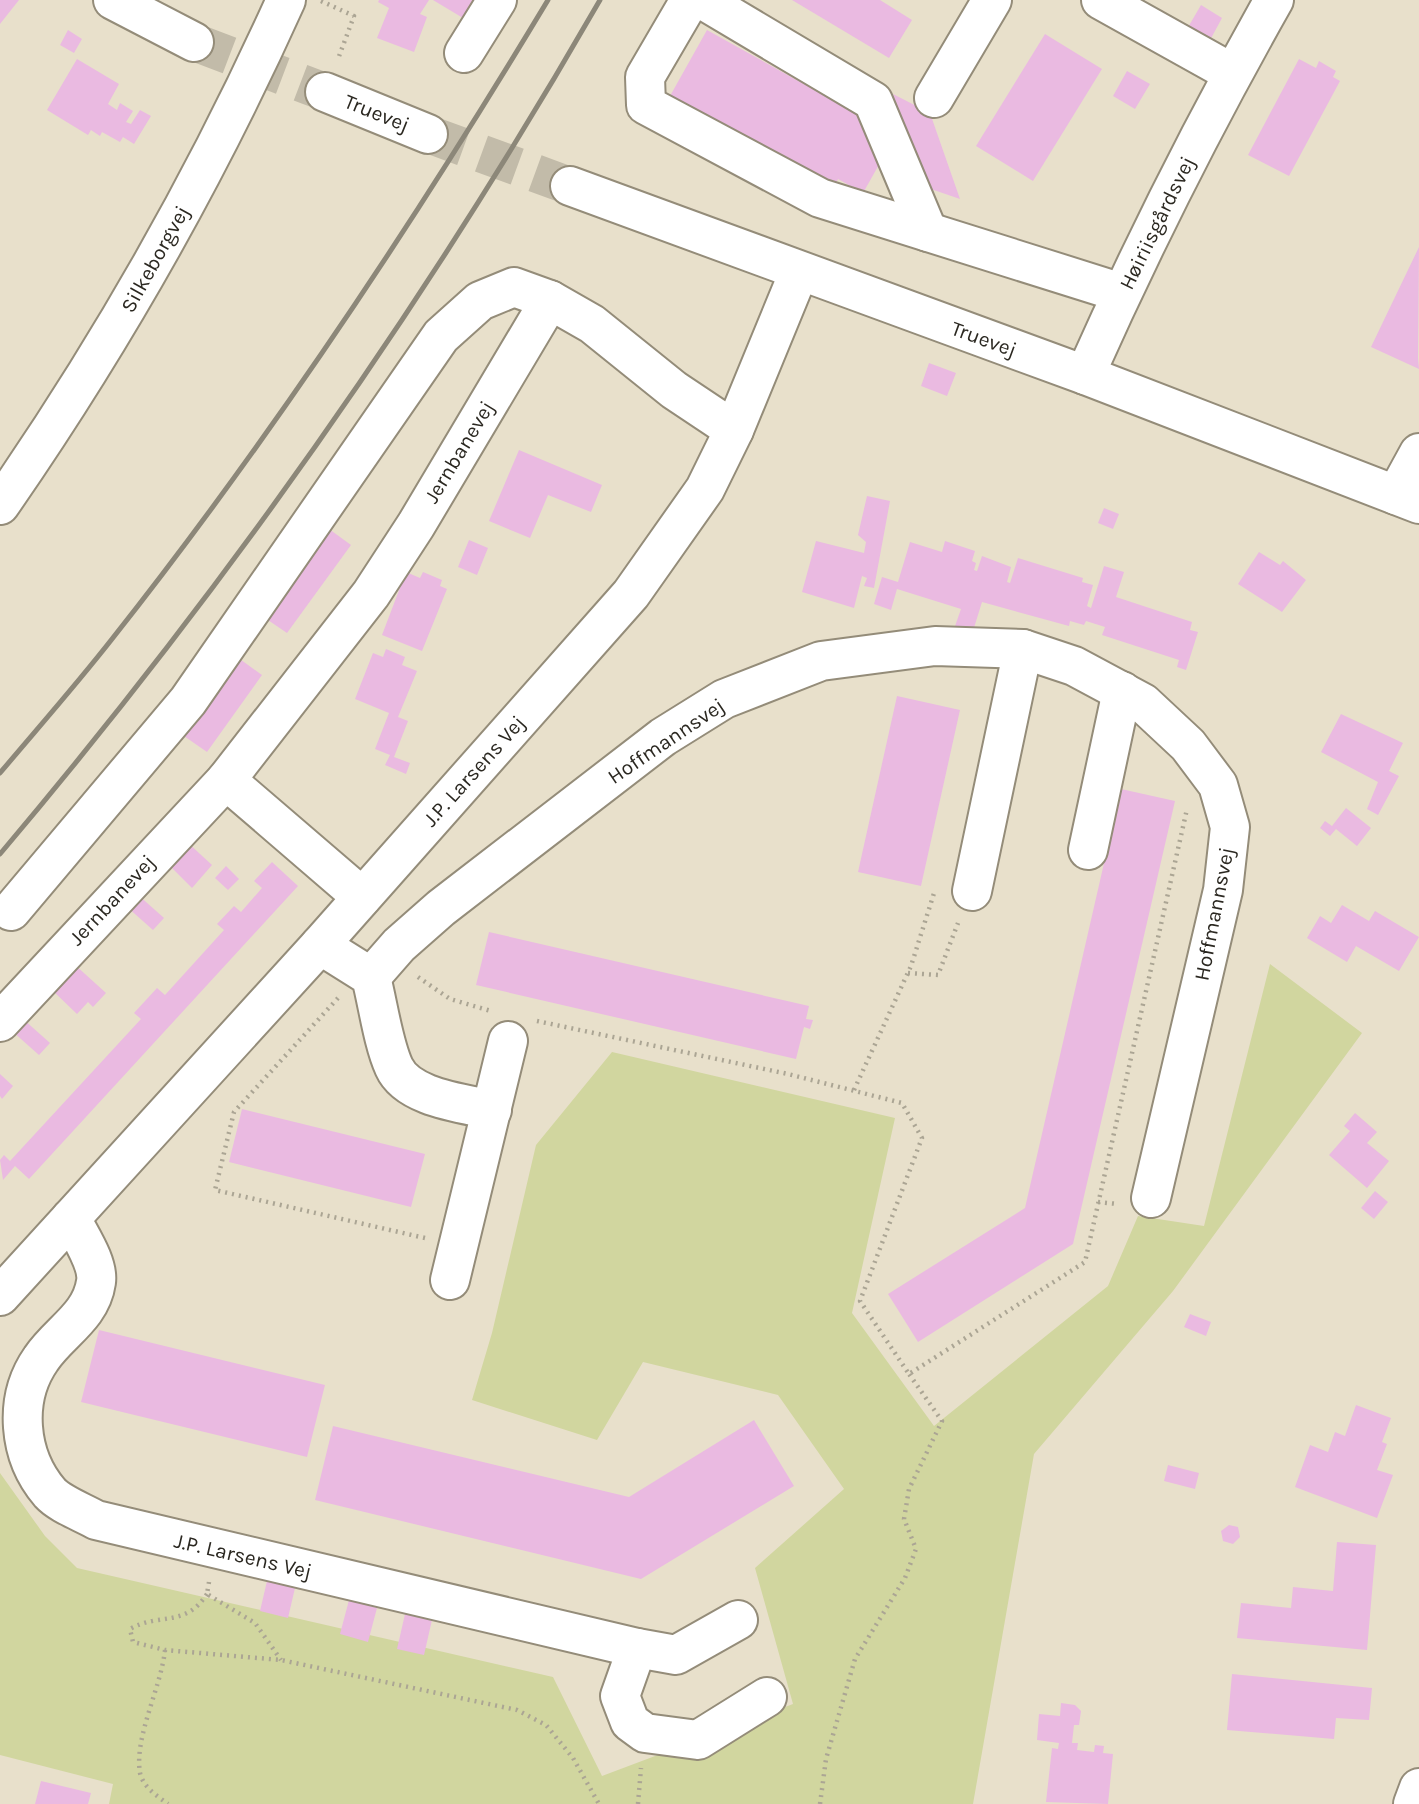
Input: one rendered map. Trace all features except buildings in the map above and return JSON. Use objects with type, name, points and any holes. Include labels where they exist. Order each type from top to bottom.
[{"type":"street","points":[[113,0],[183,25]]},
{"type":"street","name":"Silkeborgvej","points":[[0,505],[134,300],[215,150],[286,0]]},
{"type":"street","points":[[464,53],[497,0]]},
{"type":"street","points":[[691,0],[645,77],[646,105],[820,198],[1122,293]]},
{"type":"street","points":[[703,0],[873,101],[928,232]]},
{"type":"street","points":[[934,98],[992,0]]},
{"type":"street","points":[[1101,0],[1232,74]]},
{"type":"street","name":"Høiriisgårdsvej","points":[[1085,375],[1122,293],[1232,74],[1274,0]]},
{"type":"street","name":"Truevej","points":[[325,92],[428,134]]},
{"type":"street","name":"Truevej","points":[[570,186],[1085,375],[1408,499]]},
{"type":"street","name":"J.P. Larsens Vej","points":[[0,1296],[320,945],[631,594],[705,489],[734,430],[799,272]]},
{"type":"street","points":[[11,911],[188,701],[441,336],[480,301],[514,286],[550,300],[592,324],[674,390],[734,430]]},
{"type":"street","name":"Jernbanevej","points":[[0,1022],[226,780],[378,583],[416,525],[550,300]]},
{"type":"street","points":[[1408,499],[1419,453]]},
{"type":"street","name":"Hoffmannsvej","points":[[367,974],[441,908],[663,737],[724,699],[821,661],[934,646],[1023,649],[1074,666],[1143,703],[1198,760],[1218,785],[1230,827],[1223,890],[1151,1198]]},
{"type":"street","points":[[972,891],[1023,649]]},
{"type":"street","points":[[1088,850],[1122,691]]},
{"type":"street","points":[[226,780],[362,897]]},
{"type":"street","points":[[320,945],[367,974],[394,1069],[413,1087],[436,1096],[492,1110]]},
{"type":"street","points":[[454,1262],[513,1025]]},
{"type":"street","name":"J.P. Larsens Vej","points":[[71,1218],[90,1258],[97,1281],[82,1316],[40,1359],[21,1419],[29,1459],[51,1494],[96,1520],[637,1648],[676,1655],[738,1620]]},
{"type":"street","points":[[637,1648],[620,1696],[630,1722],[645,1733],[698,1740],[767,1697]]},
{"type":"street","points":[[1413,1804],[1419,1788]]},
{"type":"path","points":[[319,0],[354,16],[325,92]]},
{"type":"path","points":[[909,1374],[1085,1262],[1198,760]]},
{"type":"path","points":[[908,972],[938,975],[972,891]]},
{"type":"path","points":[[854,1090],[908,972],[930,908]]},
{"type":"path","points":[[367,974],[234,1112],[215,1190],[454,1262]]},
{"type":"path","points":[[419,978],[450,999],[513,1025],[854,1090],[902,1103],[922,1138],[860,1301],[942,1421],[918,1476],[909,1489],[904,1520],[916,1549],[905,1578],[855,1659],[826,1759],[820,1804]]},
{"type":"path","points":[[214,1550],[207,1594],[197,1609],[177,1618],[141,1622],[130,1629],[133,1642],[164,1650],[281,1660],[517,1710],[546,1724],[573,1758],[599,1804]]},
{"type":"path","points":[[207,1594],[255,1623],[281,1660]]},
{"type":"path","points":[[164,1650],[163,1670],[142,1745],[140,1774],[150,1791],[169,1804]]},
{"type":"green space","points":[[1270,964],[1362,1033],[1173,1291],[1034,1454],[973,1804],[109,1804],[113,1784],[0,1755],[0,1473],[45,1536],[77,1568],[553,1677],[602,1776],[793,1704],[755,1568],[844,1489],[778,1395],[643,1362],[597,1440],[472,1400],[492,1333],[536,1145],[612,1052],[895,1118],[852,1313],[934,1426],[1108,1286],[1138,1216],[1204,1226]]},
{"type":"tunnel","points":[[194,42],[325,92]]},
{"type":"tunnel","points":[[428,134],[570,186]]},
{"type":"railway","points":[[0,773],[112,639],[229,485],[394,246],[548,0]]},
{"type":"railway","points":[[0,854],[165,651],[320,440],[465,224],[600,0]]}]
